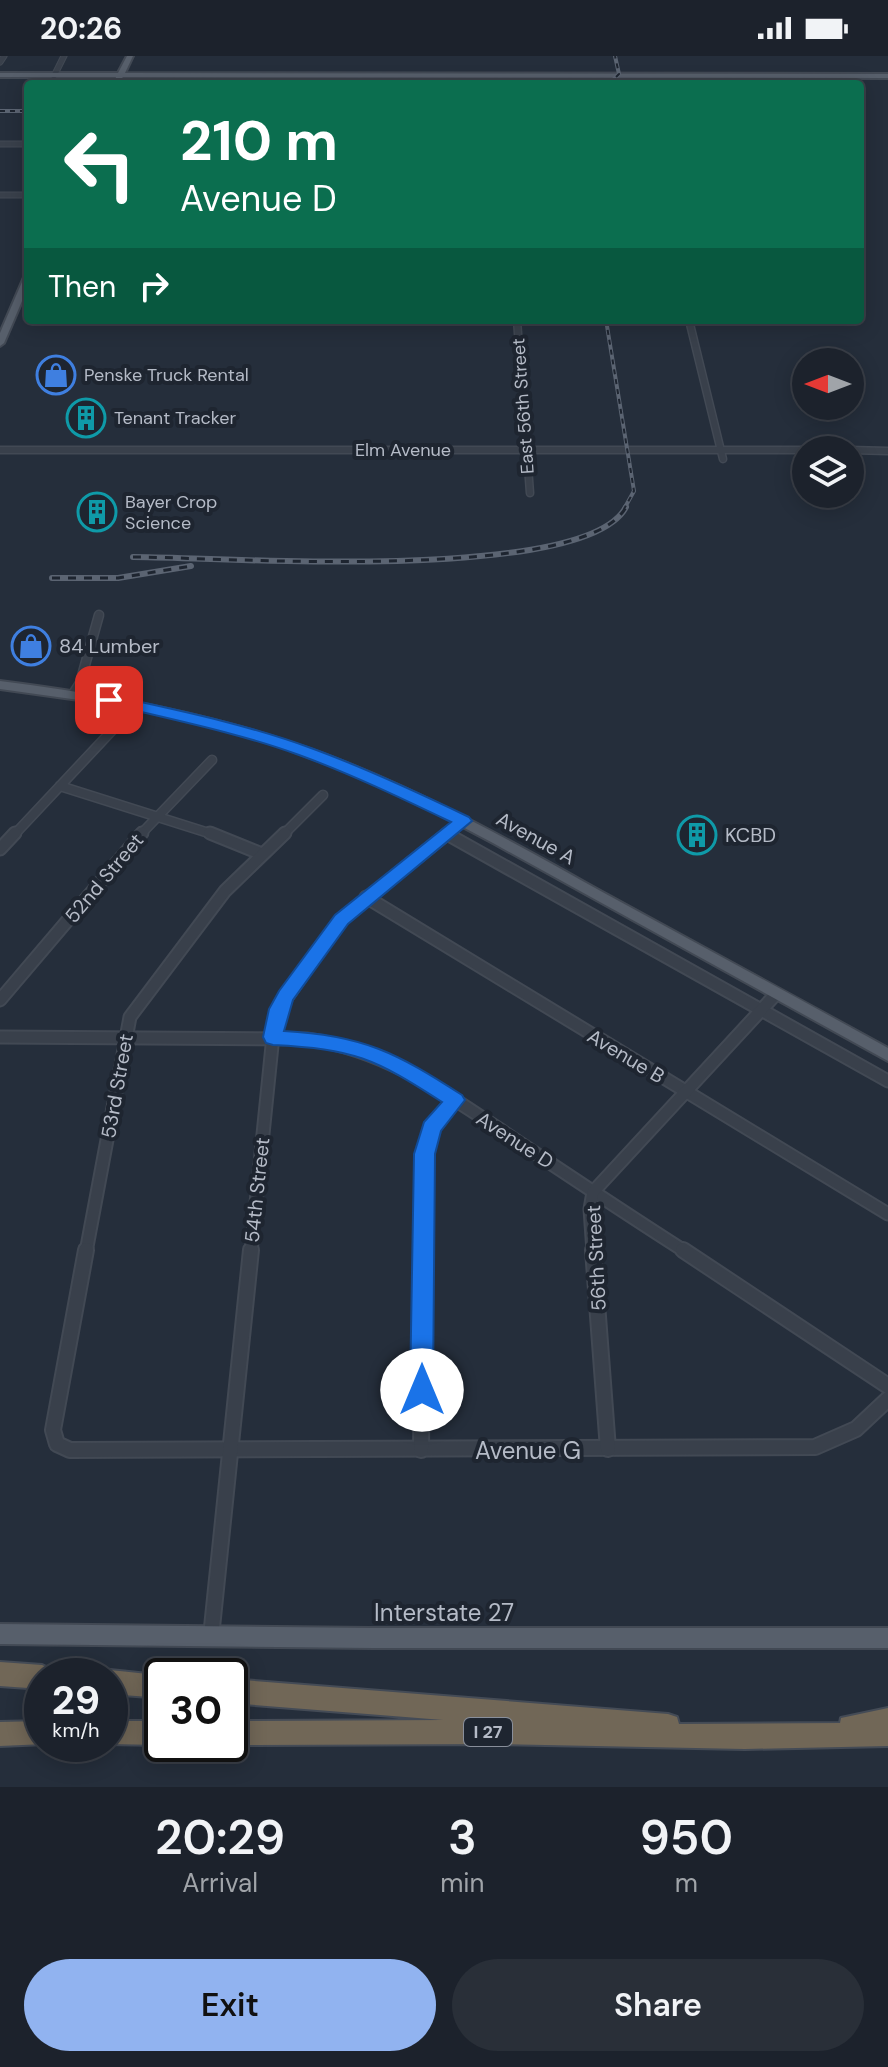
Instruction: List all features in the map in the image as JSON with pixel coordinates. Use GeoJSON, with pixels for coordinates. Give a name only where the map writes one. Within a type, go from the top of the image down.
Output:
{"type":"FeatureCollection","features":[{"type":"Feature","properties":{"kind":"highway"},"geometry":{"type":"LineString","coordinates":[[0,1674],[24,1676]]}},
{"type":"Feature","properties":{"kind":"highway"},"geometry":{"type":"LineString","coordinates":[[248,1692],[626,1721],[745,1737]]}},
{"type":"Feature","properties":{"kind":"highway"},"geometry":{"type":"LineString","coordinates":[[798,1736],[888,1720]]}},
{"type":"Feature","properties":{"kind":"highway","name":"I 27"},"geometry":{"type":"LineString","coordinates":[[248,1733],[496,1732],[745,1737],[888,1734]]}},
{"type":"Feature","properties":{"kind":"highway"},"geometry":{"type":"LineString","coordinates":[[0,1734],[24,1733]]}},
{"type":"Feature","properties":{"kind":"main road"},"geometry":{"type":"LineString","coordinates":[[118,80],[130,56]]}},
{"type":"Feature","properties":{"kind":"main road"},"geometry":{"type":"LineString","coordinates":[[0,75],[372,73],[888,76]]}},
{"type":"Feature","properties":{"kind":"main road"},"geometry":{"type":"LineString","coordinates":[[0,343],[24,291]]}},
{"type":"Feature","properties":{"kind":"main road","name":"Avenue A"},"geometry":{"type":"LineString","coordinates":[[0,685],[136,705],[229,728],[366,775],[463,821],[888,1055]]}},
{"type":"Feature","properties":{"kind":"main road","name":"Interstate 27"},"geometry":{"type":"LineString","coordinates":[[0,1634],[888,1638]]}},
{"type":"Feature","properties":{"kind":"street"},"geometry":{"type":"LineString","coordinates":[[0,62],[4,56]]}},
{"type":"Feature","properties":{"kind":"street"},"geometry":{"type":"LineString","coordinates":[[54,76],[64,56]]}},
{"type":"Feature","properties":{"kind":"street"},"geometry":{"type":"LineString","coordinates":[[371,80],[372,73]]}},
{"type":"Feature","properties":{"kind":"street"},"geometry":{"type":"LineString","coordinates":[[244,80],[245,74]]}},
{"type":"Feature","properties":{"kind":"street"},"geometry":{"type":"LineString","coordinates":[[0,142],[24,143]]}},
{"type":"Feature","properties":{"kind":"street"},"geometry":{"type":"LineString","coordinates":[[0,195],[24,195]]}},
{"type":"Feature","properties":{"kind":"street","name":"East 56th Street"},"geometry":{"type":"LineString","coordinates":[[517,324],[530,493]]}},
{"type":"Feature","properties":{"kind":"street"},"geometry":{"type":"LineString","coordinates":[[690,324],[723,455]]}},
{"type":"Feature","properties":{"kind":"street","name":"Elm Avenue"},"geometry":{"type":"LineString","coordinates":[[0,450],[527,450],[723,455],[792,451]]}},
{"type":"Feature","properties":{"kind":"street"},"geometry":{"type":"LineString","coordinates":[[864,450],[888,451]]}},
{"type":"Feature","properties":{"kind":"street"},"geometry":{"type":"LineString","coordinates":[[73,694],[80,683],[99,615]]}},
{"type":"Feature","properties":{"kind":"street"},"geometry":{"type":"LineString","coordinates":[[0,849],[136,705]]}},
{"type":"Feature","properties":{"kind":"street","name":"52nd Street"},"geometry":{"type":"LineString","coordinates":[[0,1000],[158,816],[212,760]]}},
{"type":"Feature","properties":{"kind":"street"},"geometry":{"type":"LineString","coordinates":[[60,786],[211,832],[262,854]]}},
{"type":"Feature","properties":{"kind":"street","name":"53rd Street"},"geometry":{"type":"LineString","coordinates":[[57,1444],[53,1430],[55,1416],[130,1017],[215,903],[323,795]]}},
{"type":"Feature","properties":{"kind":"street","name":"54th Street"},"geometry":{"type":"LineString","coordinates":[[211,1637],[273,1037],[279,1009],[329,934],[366,897],[463,821]]}},
{"type":"Feature","properties":{"kind":"street","name":"Avenue A"},"geometry":{"type":"LineString","coordinates":[[447,834],[888,1081]]}},
{"type":"Feature","properties":{"kind":"street","name":"Avenue B"},"geometry":{"type":"LineString","coordinates":[[366,897],[888,1214]]}},
{"type":"Feature","properties":{"kind":"street","name":"56th Street"},"geometry":{"type":"LineString","coordinates":[[608,1449],[590,1209],[593,1192],[776,994]]}},
{"type":"Feature","properties":{"kind":"street","name":"Avenue D"},"geometry":{"type":"LineString","coordinates":[[0,1037],[273,1037],[327,1040],[361,1048],[396,1062],[888,1386]]}},
{"type":"Feature","properties":{"kind":"street"},"geometry":{"type":"LineString","coordinates":[[421,1450],[424,1154],[431,1128],[455,1100]]}},
{"type":"Feature","properties":{"kind":"street","name":"Avenue G"},"geometry":{"type":"LineString","coordinates":[[57,1444],[70,1450],[815,1447],[851,1435],[865,1425],[888,1399]]}},
{"type":"Feature","properties":{"kind":"railway"},"geometry":{"type":"LineString","coordinates":[[613,80],[619,74],[615,56]]}},
{"type":"Feature","properties":{"kind":"railway"},"geometry":{"type":"LineString","coordinates":[[0,111],[24,111]]}},
{"type":"Feature","properties":{"kind":"railway"},"geometry":{"type":"LineString","coordinates":[[607,324],[634,491],[624,508]]}},
{"type":"Feature","properties":{"kind":"railway"},"geometry":{"type":"LineString","coordinates":[[133,557],[316,561],[475,557],[544,547],[597,531],[624,508]]}},
{"type":"Feature","properties":{"kind":"railway"},"geometry":{"type":"LineString","coordinates":[[52,578],[118,578],[191,566]]}},
{"type":"Feature","properties":{"kind":"place","name":"Penske Truck Rental"},"geometry":{"type":"Point","coordinates":[56,375]}},
{"type":"Feature","properties":{"kind":"place","name":"Tenant Tracker"},"geometry":{"type":"Point","coordinates":[86,418]}},
{"type":"Feature","properties":{"kind":"place","name":"Bayer Crop Science"},"geometry":{"type":"Point","coordinates":[97,512]}},
{"type":"Feature","properties":{"kind":"place","name":"84 Lumber"},"geometry":{"type":"Point","coordinates":[31,646]}},
{"type":"Feature","properties":{"kind":"place","name":"KCBD"},"geometry":{"type":"Point","coordinates":[697,835]}},
{"type":"Feature","properties":{"kind":"route"},"geometry":{"type":"LineString","coordinates":[[109,700],[208,722],[303,751],[366,775],[463,821],[341,919],[286,996],[279,1009],[273,1037],[327,1040],[361,1048],[396,1062],[455,1100],[431,1128],[424,1154],[422,1390]]}}]}
